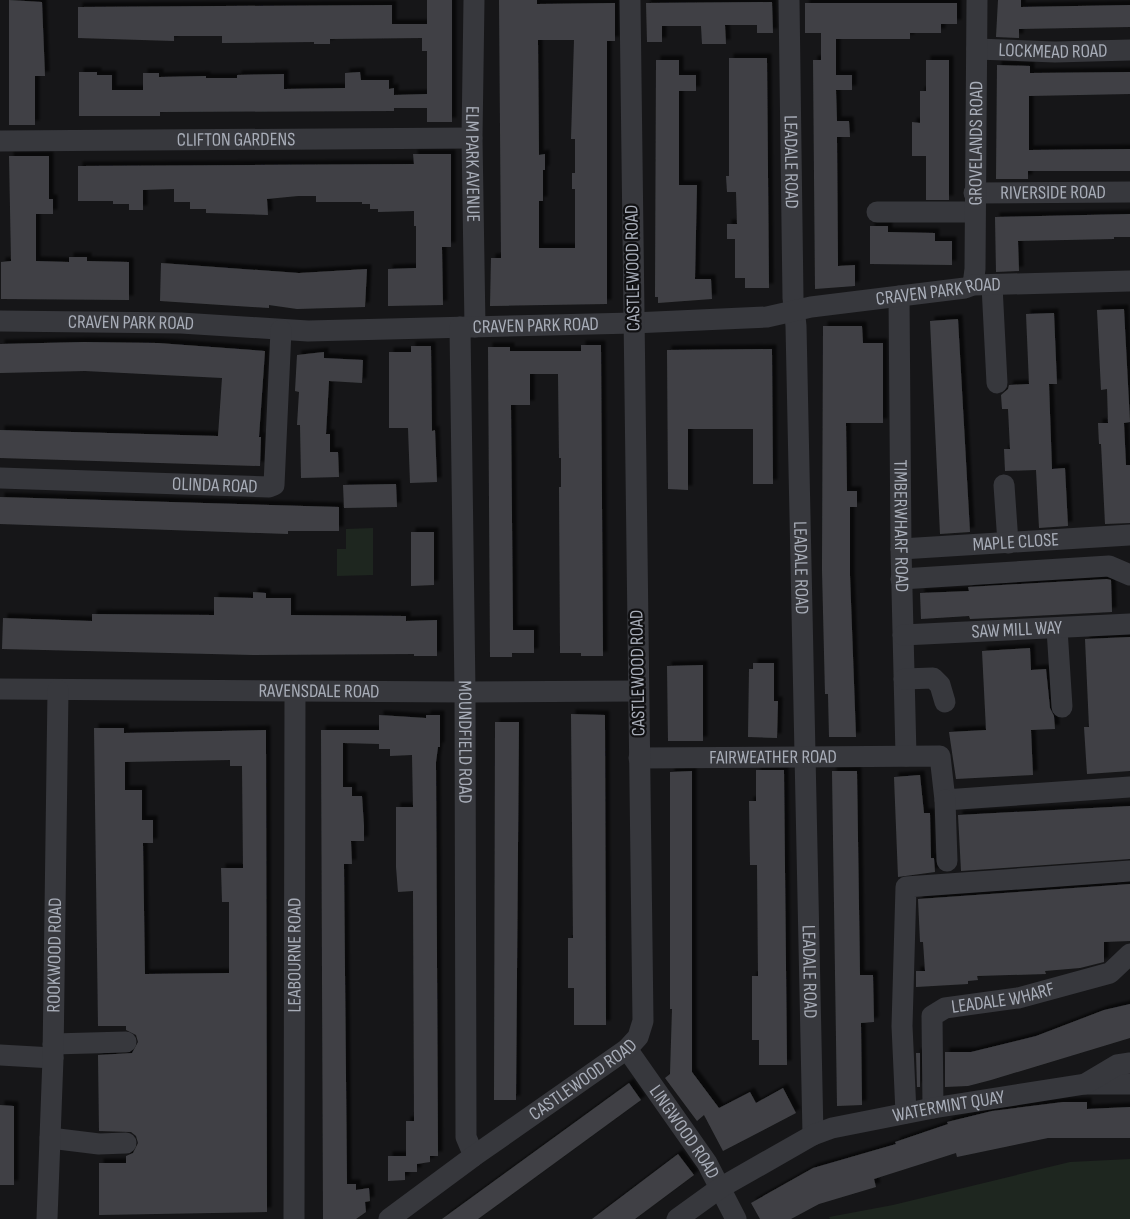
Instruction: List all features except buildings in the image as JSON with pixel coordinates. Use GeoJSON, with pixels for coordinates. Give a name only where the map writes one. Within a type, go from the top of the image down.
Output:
{"type":"FeatureCollection","features":[{"type":"Feature","properties":{"kind":"street","name":"ELM PARK AVENUE"},"geometry":{"type":"LineString","coordinates":[[468,327],[474,0]]}},
{"type":"Feature","properties":{"kind":"street","name":"CASTLEWOOD ROAD"},"geometry":{"type":"LineString","coordinates":[[389,1219],[474,1156],[627,1049],[638,1037],[643,1021],[630,0]]}},
{"type":"Feature","properties":{"kind":"street","name":"LEADALE ROAD"},"geometry":{"type":"LineString","coordinates":[[789,0],[794,312],[813,1135]]}},
{"type":"Feature","properties":{"kind":"street","name":"GROVELANDS ROAD"},"geometry":{"type":"LineString","coordinates":[[976,0],[975,269],[982,286],[997,383]]}},
{"type":"Feature","properties":{"kind":"street","name":"LOCKMEAD ROAD"},"geometry":{"type":"LineString","coordinates":[[977,49],[1055,52],[1130,50]]}},
{"type":"Feature","properties":{"kind":"street","name":"CLIFTON GARDENS"},"geometry":{"type":"LineString","coordinates":[[0,141],[472,138]]}},
{"type":"Feature","properties":{"kind":"street","name":"RIVERSIDE ROAD"},"geometry":{"type":"LineString","coordinates":[[877,212],[974,202],[1130,192]]}},
{"type":"Feature","properties":{"kind":"street","name":"CRAVEN PARK ROAD"},"geometry":{"type":"LineString","coordinates":[[0,321],[181,323],[281,330],[633,323],[767,317],[811,307],[982,286],[1130,281]]}},
{"type":"Feature","properties":{"kind":"street","name":"TIMBERWHARF ROAD"},"geometry":{"type":"LineString","coordinates":[[899,296],[900,549],[906,756]]}},
{"type":"Feature","properties":{"kind":"street","name":"MOUNDFIELD ROAD"},"geometry":{"type":"LineString","coordinates":[[468,327],[465,692],[466,1136],[474,1156]]}},
{"type":"Feature","properties":{"kind":"street","name":"OLINDA ROAD"},"geometry":{"type":"LineString","coordinates":[[0,478],[269,487],[274,485],[281,330]]}},
{"type":"Feature","properties":{"kind":"street"},"geometry":{"type":"LineString","coordinates":[[1004,485],[1008,542]]}},
{"type":"Feature","properties":{"kind":"street","name":"MAPLE CLOSE"},"geometry":{"type":"LineString","coordinates":[[900,549],[1130,535]]}},
{"type":"Feature","properties":{"kind":"street"},"geometry":{"type":"LineString","coordinates":[[901,579],[1109,566],[1130,575]]}},
{"type":"Feature","properties":{"kind":"street","name":"SAW MILL WAY"},"geometry":{"type":"LineString","coordinates":[[903,635],[1130,624]]}},
{"type":"Feature","properties":{"kind":"street"},"geometry":{"type":"LineString","coordinates":[[1057,629],[1062,707]]}},
{"type":"Feature","properties":{"kind":"street"},"geometry":{"type":"LineString","coordinates":[[904,679],[933,678],[940,685],[944,702]]}},
{"type":"Feature","properties":{"kind":"street","name":"RAVENSDALE ROAD"},"geometry":{"type":"LineString","coordinates":[[0,689],[465,692],[638,690]]}},
{"type":"Feature","properties":{"kind":"street","name":"ROOKWOOD ROAD"},"geometry":{"type":"LineString","coordinates":[[47,1219],[53,1051],[58,690]]}},
{"type":"Feature","properties":{"kind":"street","name":"LEABOURNE ROAD"},"geometry":{"type":"LineString","coordinates":[[294,1219],[296,691]]}},
{"type":"Feature","properties":{"kind":"street","name":"FAIRWEATHER ROAD"},"geometry":{"type":"LineString","coordinates":[[639,758],[940,756],[945,800]]}},
{"type":"Feature","properties":{"kind":"street"},"geometry":{"type":"LineString","coordinates":[[947,861],[945,800],[1130,787]]}},
{"type":"Feature","properties":{"kind":"street"},"geometry":{"type":"LineString","coordinates":[[906,1113],[902,1026],[906,887],[1130,871]]}},
{"type":"Feature","properties":{"kind":"street","name":"LEADALE WHARF"},"geometry":{"type":"LineString","coordinates":[[933,1108],[932,1016],[945,1008],[1018,998],[1110,973],[1130,954]]}},
{"type":"Feature","properties":{"kind":"street"},"geometry":{"type":"LineString","coordinates":[[0,1055],[126,1042]]}},
{"type":"Feature","properties":{"kind":"street","name":"LINGWOOD ROAD"},"geometry":{"type":"LineString","coordinates":[[627,1049],[706,1163],[736,1219]]}},
{"type":"Feature","properties":{"kind":"street","name":"WATERMINT QUAY"},"geometry":{"type":"LineString","coordinates":[[1085,1084],[1117,1066],[1130,1063]]}},
{"type":"Feature","properties":{"kind":"street","name":"WATERMINT QUAY"},"geometry":{"type":"LineString","coordinates":[[677,1219],[720,1188],[813,1135],[832,1128],[933,1108],[1085,1084],[1130,1084]]}},
{"type":"Feature","properties":{"kind":"street"},"geometry":{"type":"LineString","coordinates":[[50,1138],[99,1144],[126,1143]]}},
{"type":"Feature","properties":{"kind":"shaded area"},"geometry":{"type":"Polygon","coordinates":[[[373,528],[373,575],[337,576],[337,549],[346,549],[346,529],[373,528]]]}},
{"type":"Feature","properties":{"kind":"shaded area"},"geometry":{"type":"Polygon","coordinates":[[[1130,1159],[1130,1219],[830,1219],[829,1217],[893,1205],[1070,1162],[1130,1159]]]}}]}
